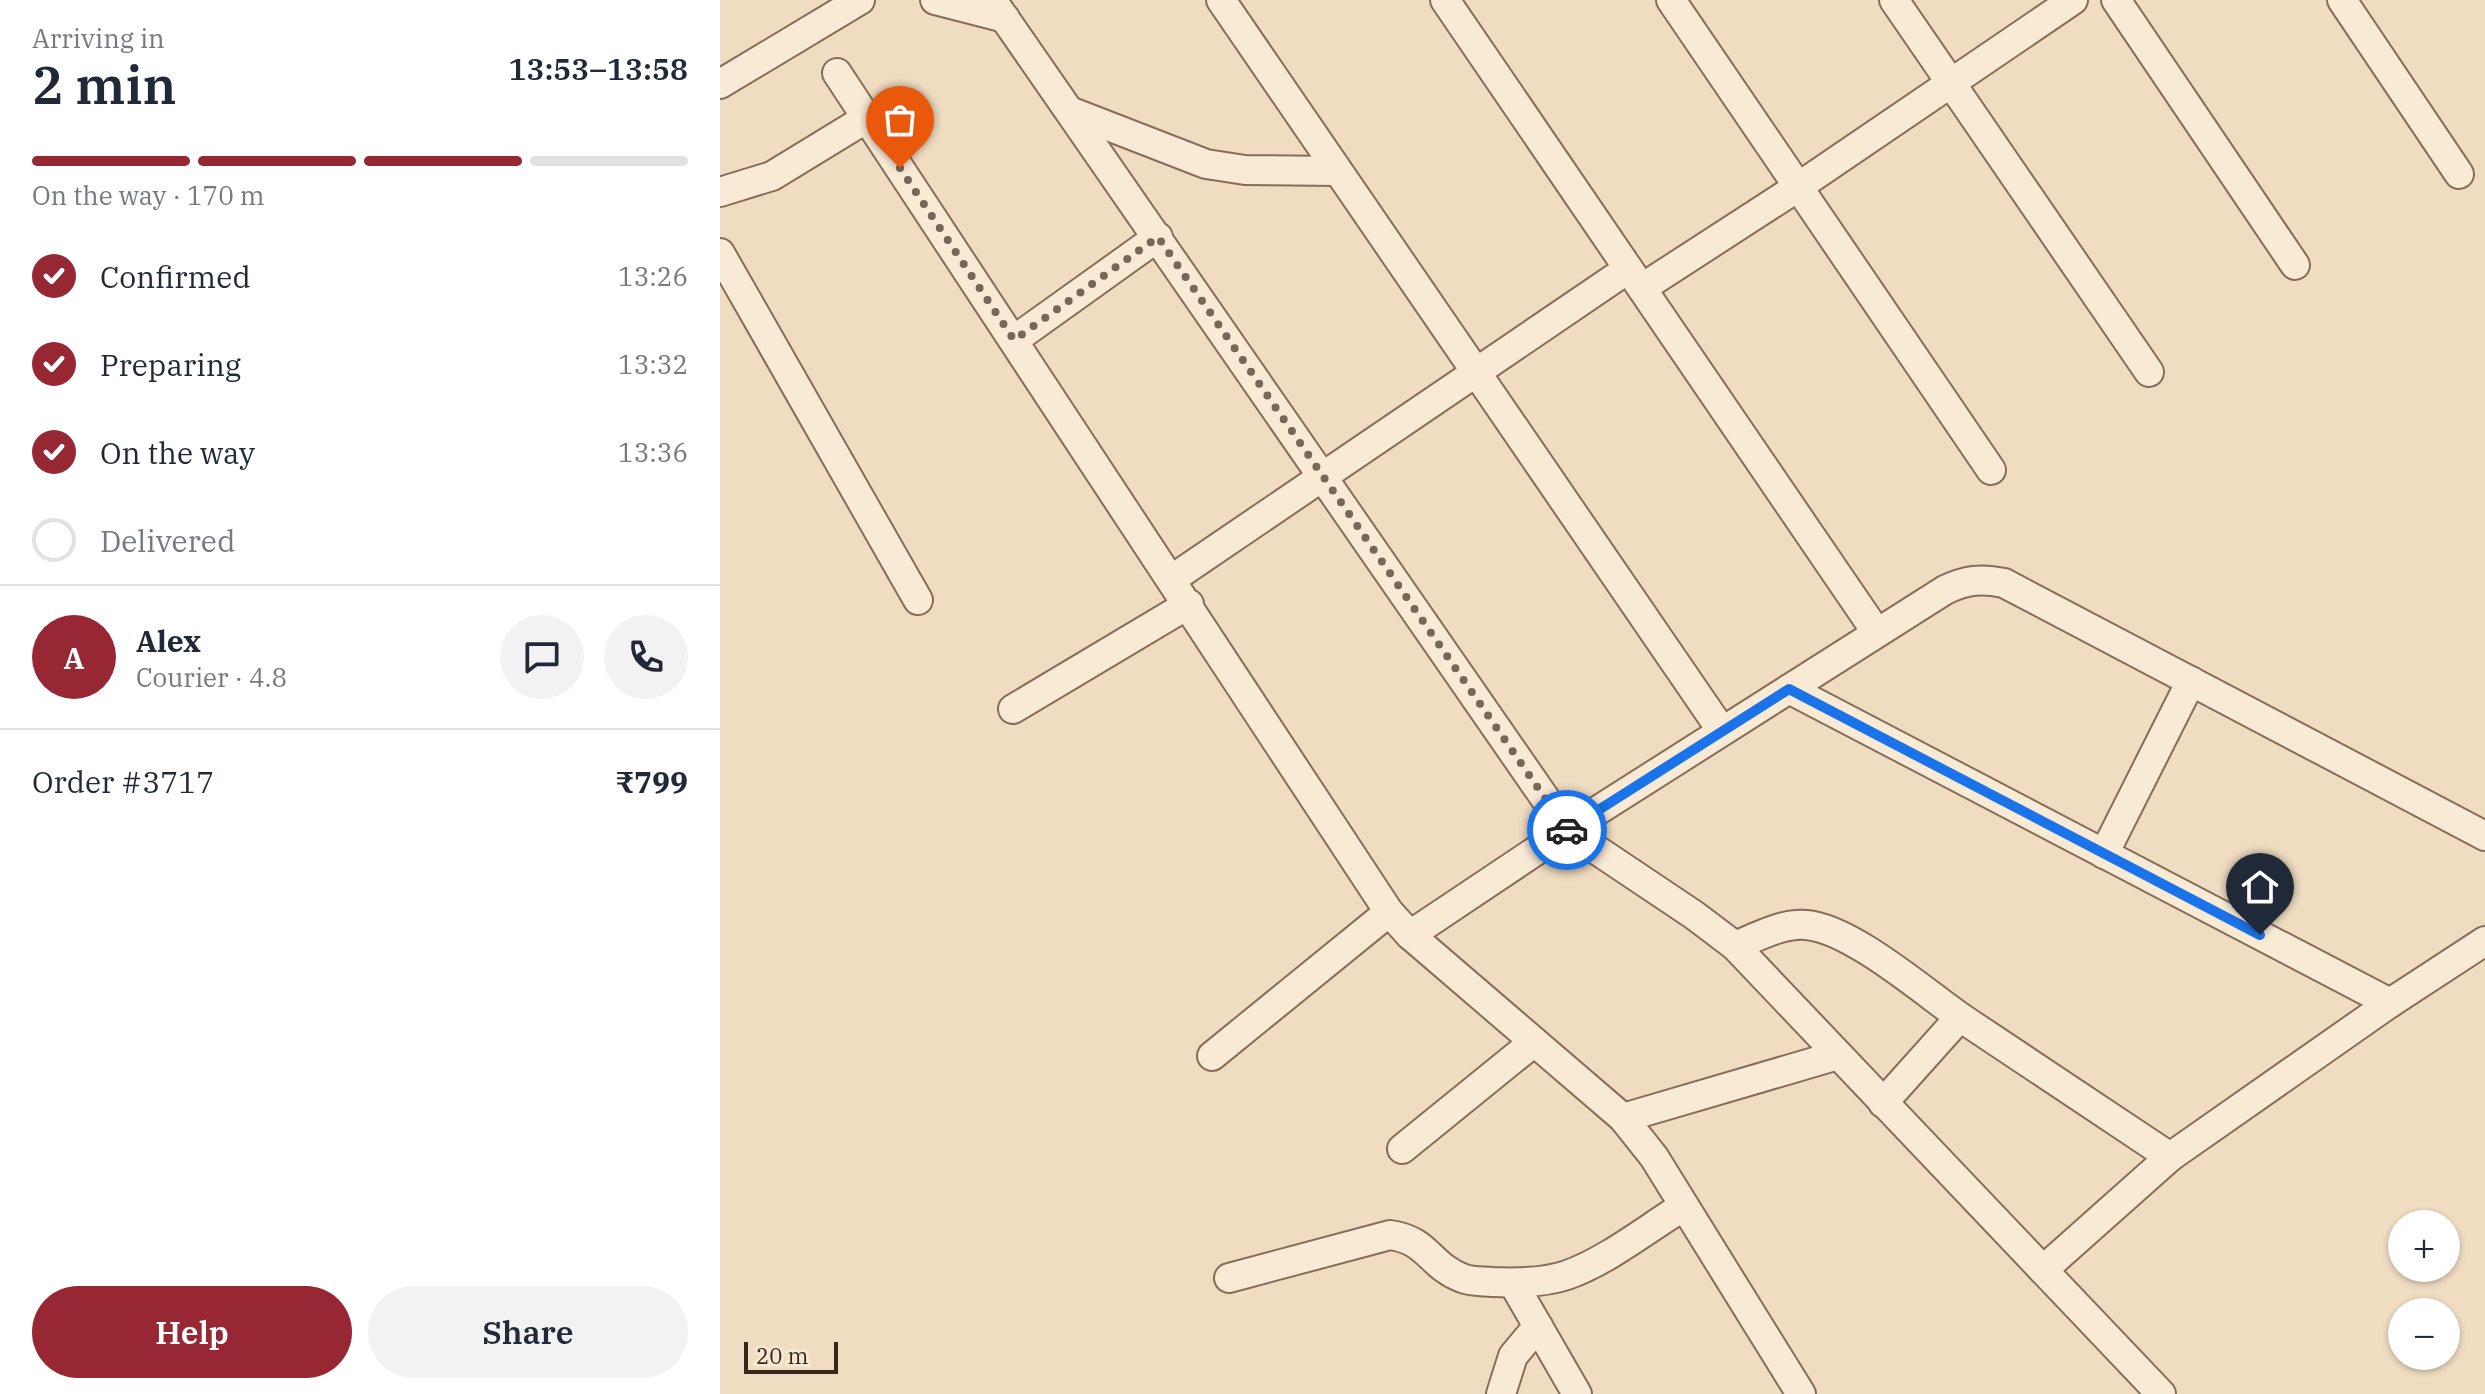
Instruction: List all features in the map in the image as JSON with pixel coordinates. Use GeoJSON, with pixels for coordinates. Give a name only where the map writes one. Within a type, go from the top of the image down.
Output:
{"type":"FeatureCollection","features":[{"type":"Feature","properties":{"kind":"street"},"geometry":{"type":"LineString","coordinates":[[720,84],[860,0]]}},
{"type":"Feature","properties":{"kind":"street"},"geometry":{"type":"LineString","coordinates":[[935,0],[998,9],[1567,830],[1735,946],[2156,1393]]}},
{"type":"Feature","properties":{"kind":"street"},"geometry":{"type":"LineString","coordinates":[[1221,0],[1722,731]]}},
{"type":"Feature","properties":{"kind":"street"},"geometry":{"type":"LineString","coordinates":[[1445,0],[1877,633]]}},
{"type":"Feature","properties":{"kind":"street"},"geometry":{"type":"LineString","coordinates":[[1671,0],[1991,470]]}},
{"type":"Feature","properties":{"kind":"street"},"geometry":{"type":"LineString","coordinates":[[1894,0],[2149,372]]}},
{"type":"Feature","properties":{"kind":"street"},"geometry":{"type":"LineString","coordinates":[[1172,579],[1475,372],[1798,187],[2073,0]]}},
{"type":"Feature","properties":{"kind":"street"},"geometry":{"type":"LineString","coordinates":[[2116,0],[2295,265]]}},
{"type":"Feature","properties":{"kind":"street"},"geometry":{"type":"LineString","coordinates":[[2342,0],[2459,174]]}},
{"type":"Feature","properties":{"kind":"street"},"geometry":{"type":"LineString","coordinates":[[837,73],[1389,912],[1410,935],[1623,1118],[1654,1157],[1801,1394]]}},
{"type":"Feature","properties":{"kind":"street"},"geometry":{"type":"LineString","coordinates":[[1072,112],[1206,164],[1245,170],[1337,171]]}},
{"type":"Feature","properties":{"kind":"street"},"geometry":{"type":"LineString","coordinates":[[720,192],[772,176],[867,118]]}},
{"type":"Feature","properties":{"kind":"street"},"geometry":{"type":"LineString","coordinates":[[1014,340],[1158,237]]}},
{"type":"Feature","properties":{"kind":"street"},"geometry":{"type":"LineString","coordinates":[[720,253],[918,600]]}},
{"type":"Feature","properties":{"kind":"street"},"geometry":{"type":"LineString","coordinates":[[1410,935],[1567,830],[1965,580],[1986,579],[2004,583],[2485,836]]}},
{"type":"Feature","properties":{"kind":"street"},"geometry":{"type":"LineString","coordinates":[[1013,709],[1189,604]]}},
{"type":"Feature","properties":{"kind":"street"},"geometry":{"type":"LineString","coordinates":[[2104,854],[2191,681]]}},
{"type":"Feature","properties":{"kind":"street"},"geometry":{"type":"LineString","coordinates":[[1789,689],[2390,1003]]}},
{"type":"Feature","properties":{"kind":"street"},"geometry":{"type":"LineString","coordinates":[[1212,1056],[1389,912]]}},
{"type":"Feature","properties":{"kind":"street"},"geometry":{"type":"LineString","coordinates":[[1735,946],[1782,927],[1807,925],[1830,931],[1855,943],[2170,1157]]}},
{"type":"Feature","properties":{"kind":"street"},"geometry":{"type":"LineString","coordinates":[[2043,1270],[2170,1157],[2390,1003],[2485,941]]}},
{"type":"Feature","properties":{"kind":"street"},"geometry":{"type":"LineString","coordinates":[[1883,1103],[1960,1017]]}},
{"type":"Feature","properties":{"kind":"street"},"geometry":{"type":"LineString","coordinates":[[1402,1149],[1534,1042]]}},
{"type":"Feature","properties":{"kind":"street"},"geometry":{"type":"LineString","coordinates":[[1623,1118],[1838,1055]]}},
{"type":"Feature","properties":{"kind":"street"},"geometry":{"type":"LineString","coordinates":[[1229,1278],[1390,1235],[1406,1237],[1419,1244],[1444,1270],[1465,1280],[1513,1283],[1564,1276],[1586,1267],[1684,1206]]}},
{"type":"Feature","properties":{"kind":"street"},"geometry":{"type":"LineString","coordinates":[[1513,1283],[1577,1394]]}},
{"type":"Feature","properties":{"kind":"street"},"geometry":{"type":"LineString","coordinates":[[1501,1394],[1513,1356],[1538,1326]]}},
{"type":"Feature","properties":{"kind":"way so far"},"geometry":{"type":"LineString","coordinates":[[900,168],[1014,340],[1158,237],[1567,830]]}},
{"type":"Feature","properties":{"kind":"route"},"geometry":{"type":"LineString","coordinates":[[1567,830],[1789,689],[2260,935]]}}]}
